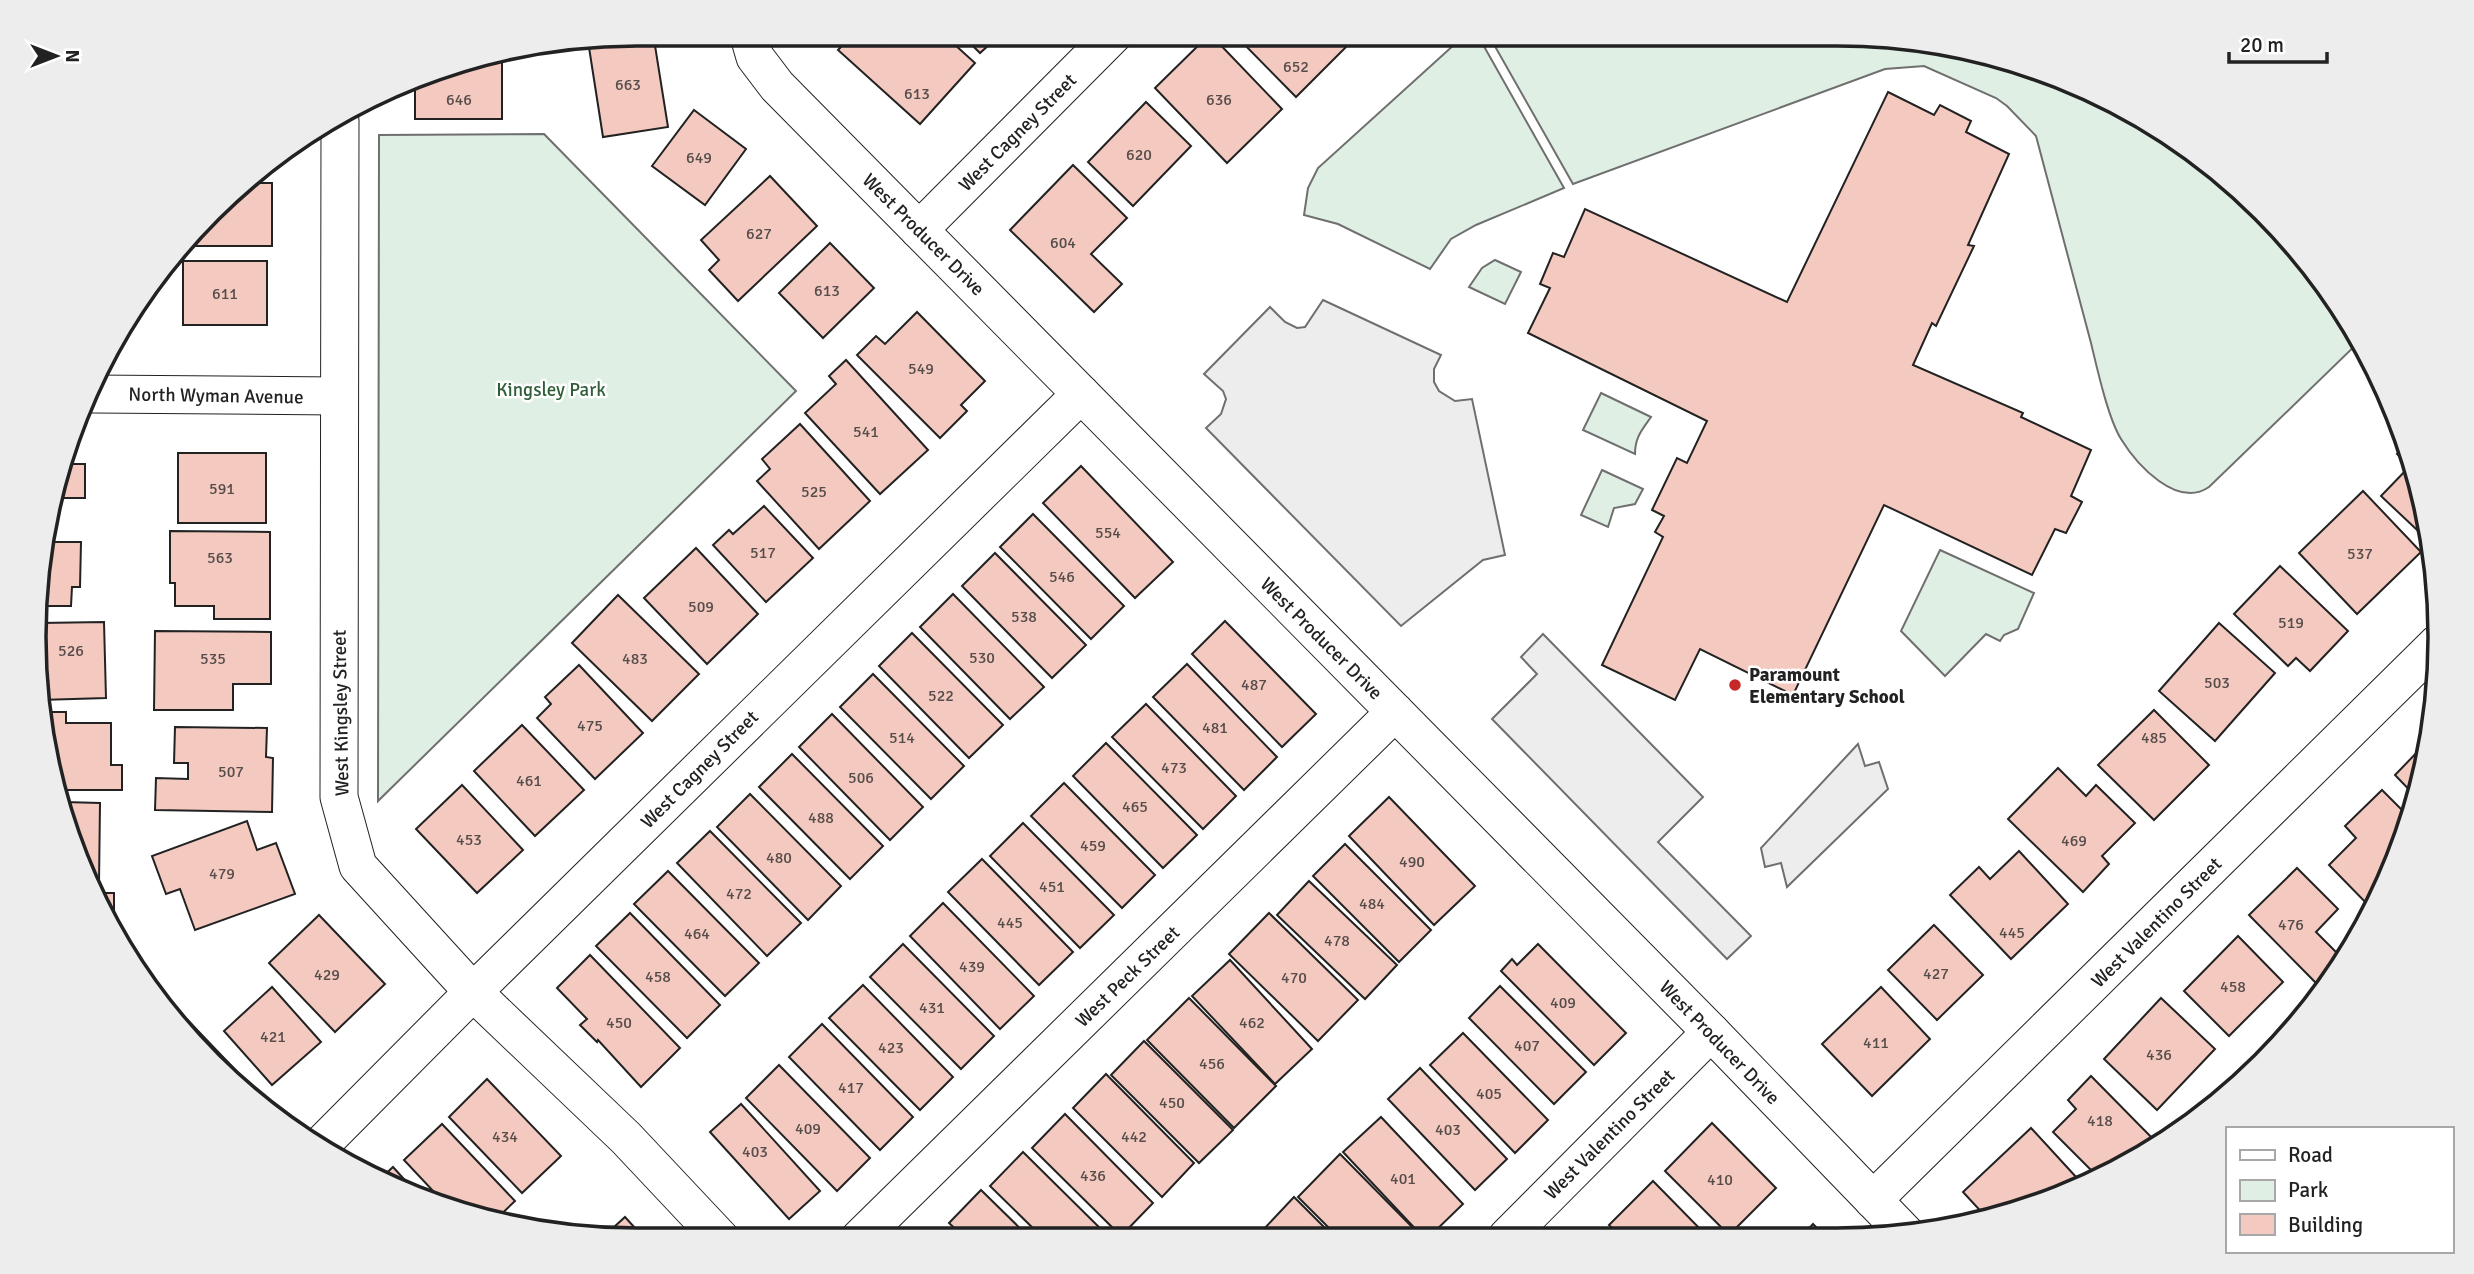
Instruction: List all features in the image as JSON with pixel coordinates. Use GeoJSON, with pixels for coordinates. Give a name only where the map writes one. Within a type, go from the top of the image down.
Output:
{"type":"FeatureCollection","features":[{"type":"Feature","properties":{"kind":"street","name":"West Producer Drive"},"geometry":{"type":"LineString","coordinates":[[752,46],[755,57],[777,86],[1711,1032],[1897,1225]]}},
{"type":"Feature","properties":{"kind":"street","name":"West Cagney Street"},"geometry":{"type":"LineString","coordinates":[[919,230],[1102,46]]}},
{"type":"Feature","properties":{"kind":"street","name":"West Kingsley Street"},"geometry":{"type":"LineString","coordinates":[[340,126],[339,797],[358,866],[473,992],[626,1138],[712,1228]]}},
{"type":"Feature","properties":{"kind":"street","name":"North Wyman Avenue"},"geometry":{"type":"LineString","coordinates":[[98,394],[338,396]]}},
{"type":"Feature","properties":{"kind":"street","name":"West Cagney Street"},"geometry":{"type":"LineString","coordinates":[[326,1140],[1081,394]]}},
{"type":"Feature","properties":{"kind":"street","name":"West Valentino Street"},"geometry":{"type":"LineString","coordinates":[[1873,1200],[2428,653]]}},
{"type":"Feature","properties":{"kind":"street","name":"West Peck Street"},"geometry":{"type":"LineString","coordinates":[[870,1228],[1395,712]]}},
{"type":"Feature","properties":{"kind":"street","name":"West Valentino Street"},"geometry":{"type":"LineString","coordinates":[[1516,1228],[1711,1032]]}},
{"type":"Feature","properties":{"kind":"green space"},"geometry":{"type":"Polygon","coordinates":[[[1453,46],[1484,46],[1564,188],[1476,225],[1451,239],[1430,269],[1338,224],[1304,215],[1308,188],[1318,168],[1453,46]]]}},
{"type":"Feature","properties":{"kind":"green space"},"geometry":{"type":"Polygon","coordinates":[[[1495,46],[1837,46],[1876,47],[1952,57],[2027,77],[2063,91],[2099,106],[2166,145],[2227,192],[2282,247],[2329,308],[2353,348],[2209,487],[2197,492],[2184,492],[2159,481],[2137,461],[2121,439],[2112,419],[2036,136],[1996,98],[1924,66],[1885,69],[1573,184],[1495,46]]]}},
{"type":"Feature","properties":{"kind":"green space","name":"Kingsley Park"},"geometry":{"type":"Polygon","coordinates":[[[544,134],[796,391],[378,801],[379,135],[544,134]]]}},
{"type":"Feature","properties":{"kind":"green space"},"geometry":{"type":"Polygon","coordinates":[[[1495,260],[1521,272],[1505,304],[1469,287],[1482,268],[1495,260]]]}},
{"type":"Feature","properties":{"kind":"green space"},"geometry":{"type":"Polygon","coordinates":[[[1601,393],[1651,417],[1638,438],[1635,454],[1583,430],[1601,393]]]}},
{"type":"Feature","properties":{"kind":"green space"},"geometry":{"type":"Polygon","coordinates":[[[1602,470],[1643,489],[1635,504],[1614,508],[1608,527],[1581,515],[1602,470]]]}},
{"type":"Feature","properties":{"kind":"green space"},"geometry":{"type":"Polygon","coordinates":[[[1940,550],[2034,593],[2018,629],[2004,635],[2000,641],[1986,634],[1945,676],[1901,631],[1940,550]]]}},
{"type":"Feature","properties":{"kind":"shaded area"},"geometry":{"type":"Polygon","coordinates":[[[1323,300],[1441,355],[1434,369],[1434,382],[1439,391],[1455,401],[1472,399],[1505,555],[1483,560],[1401,626],[1206,428],[1221,414],[1226,399],[1223,391],[1204,374],[1270,307],[1285,322],[1297,328],[1305,327],[1323,300]]]}},
{"type":"Feature","properties":{"kind":"shaded area"},"geometry":{"type":"Polygon","coordinates":[[[1543,634],[1703,797],[1658,842],[1751,936],[1727,959],[1492,719],[1537,674],[1521,657],[1543,634]]]}},
{"type":"Feature","properties":{"kind":"shaded area"},"geometry":{"type":"Polygon","coordinates":[[[1858,744],[1865,766],[1879,762],[1888,789],[1787,887],[1781,863],[1765,867],[1761,848],[1858,744]]]}},
{"type":"Feature","properties":{"kind":"building"},"geometry":{"type":"Polygon","coordinates":[[[655,46],[668,127],[603,137],[589,48],[655,46]]]}},
{"type":"Feature","properties":{"kind":"building"},"geometry":{"type":"Polygon","coordinates":[[[842,46],[956,46],[975,63],[920,124],[838,50],[842,46]]]}},
{"type":"Feature","properties":{"kind":"building"},"geometry":{"type":"Polygon","coordinates":[[[973,46],[988,46],[980,53],[973,46]]]}},
{"type":"Feature","properties":{"kind":"building"},"geometry":{"type":"Polygon","coordinates":[[[1198,46],[1222,46],[1282,109],[1227,163],[1155,88],[1198,46]]]}},
{"type":"Feature","properties":{"kind":"building"},"geometry":{"type":"Polygon","coordinates":[[[1246,46],[1347,46],[1296,97],[1246,46]]]}},
{"type":"Feature","properties":{"kind":"building"},"geometry":{"type":"Polygon","coordinates":[[[502,62],[502,119],[415,119],[415,89],[447,77],[502,62]]]}},
{"type":"Feature","properties":{"kind":"building"},"geometry":{"type":"Polygon","coordinates":[[[1888,92],[1934,115],[1940,105],[1971,121],[1966,132],[2009,154],[1968,245],[1974,246],[1936,326],[1932,323],[1913,365],[2023,413],[2021,417],[2091,450],[2071,496],[2082,502],[2066,533],[2055,529],[2032,575],[1884,505],[1793,695],[1700,649],[1675,700],[1602,665],[1663,537],[1655,532],[1664,516],[1652,510],[1677,458],[1687,463],[1707,421],[1528,333],[1550,288],[1540,284],[1553,253],[1564,257],[1585,209],[1787,302],[1888,92]]]}},
{"type":"Feature","properties":{"kind":"building"},"geometry":{"type":"Polygon","coordinates":[[[1146,102],[1191,146],[1133,206],[1088,162],[1146,102]]]}},
{"type":"Feature","properties":{"kind":"building"},"geometry":{"type":"Polygon","coordinates":[[[694,110],[746,149],[705,205],[652,166],[694,110]]]}},
{"type":"Feature","properties":{"kind":"building"},"geometry":{"type":"Polygon","coordinates":[[[1073,165],[1127,218],[1091,254],[1122,284],[1094,312],[1010,230],[1073,165]]]}},
{"type":"Feature","properties":{"kind":"building"},"geometry":{"type":"Polygon","coordinates":[[[770,176],[817,226],[738,301],[709,270],[719,260],[701,240],[770,176]]]}},
{"type":"Feature","properties":{"kind":"building"},"geometry":{"type":"Polygon","coordinates":[[[258,183],[272,183],[272,246],[193,246],[258,183]]]}},
{"type":"Feature","properties":{"kind":"building"},"geometry":{"type":"Polygon","coordinates":[[[830,243],[874,288],[823,338],[779,293],[830,243]]]}},
{"type":"Feature","properties":{"kind":"building"},"geometry":{"type":"Polygon","coordinates":[[[183,261],[267,261],[267,325],[183,325],[183,261]]]}},
{"type":"Feature","properties":{"kind":"building"},"geometry":{"type":"Polygon","coordinates":[[[917,312],[985,381],[961,405],[967,411],[940,438],[857,355],[876,336],[885,344],[917,312]]]}},
{"type":"Feature","properties":{"kind":"building"},"geometry":{"type":"Polygon","coordinates":[[[846,360],[928,450],[880,494],[805,413],[836,384],[829,376],[846,360]]]}},
{"type":"Feature","properties":{"kind":"building"},"geometry":{"type":"Polygon","coordinates":[[[800,424],[870,501],[819,549],[757,481],[770,469],[762,459],[800,424]]]}},
{"type":"Feature","properties":{"kind":"building"},"geometry":{"type":"Polygon","coordinates":[[[178,453],[266,453],[266,523],[178,523],[178,453]]]}},
{"type":"Feature","properties":{"kind":"building"},"geometry":{"type":"Polygon","coordinates":[[[72,464],[85,464],[85,498],[63,498],[72,464]]]}},
{"type":"Feature","properties":{"kind":"building"},"geometry":{"type":"Polygon","coordinates":[[[1081,466],[1173,562],[1135,598],[1043,503],[1081,466]]]}},
{"type":"Feature","properties":{"kind":"building"},"geometry":{"type":"Polygon","coordinates":[[[2404,472],[2418,531],[2381,496],[2404,472]]]}},
{"type":"Feature","properties":{"kind":"building"},"geometry":{"type":"Polygon","coordinates":[[[2363,491],[2421,552],[2357,614],[2299,553],[2363,491]]]}},
{"type":"Feature","properties":{"kind":"building"},"geometry":{"type":"Polygon","coordinates":[[[764,506],[813,558],[766,602],[713,545],[729,530],[733,534],[764,506]]]}},
{"type":"Feature","properties":{"kind":"building"},"geometry":{"type":"Polygon","coordinates":[[[1033,514],[1124,606],[1091,639],[1000,547],[1033,514]]]}},
{"type":"Feature","properties":{"kind":"building"},"geometry":{"type":"Polygon","coordinates":[[[170,531],[270,532],[270,619],[214,619],[214,606],[175,606],[175,583],[170,583],[170,531]]]}},
{"type":"Feature","properties":{"kind":"building"},"geometry":{"type":"Polygon","coordinates":[[[54,542],[81,542],[80,587],[72,587],[71,606],[47,606],[54,542]]]}},
{"type":"Feature","properties":{"kind":"building"},"geometry":{"type":"Polygon","coordinates":[[[696,548],[758,614],[707,664],[644,598],[696,548]]]}},
{"type":"Feature","properties":{"kind":"building"},"geometry":{"type":"Polygon","coordinates":[[[995,553],[1086,645],[1052,678],[962,586],[995,553]]]}},
{"type":"Feature","properties":{"kind":"building"},"geometry":{"type":"Polygon","coordinates":[[[2280,566],[2348,631],[2310,671],[2296,658],[2288,666],[2234,614],[2280,566]]]}},
{"type":"Feature","properties":{"kind":"building"},"geometry":{"type":"Polygon","coordinates":[[[953,594],[1044,687],[1010,719],[920,627],[953,594]]]}},
{"type":"Feature","properties":{"kind":"building"},"geometry":{"type":"Polygon","coordinates":[[[618,595],[699,674],[652,721],[572,643],[618,595]]]}},
{"type":"Feature","properties":{"kind":"building"},"geometry":{"type":"Polygon","coordinates":[[[1225,621],[1316,714],[1282,747],[1192,654],[1225,621]]]}},
{"type":"Feature","properties":{"kind":"building"},"geometry":{"type":"Polygon","coordinates":[[[104,622],[106,698],[49,700],[46,623],[104,622]]]}},
{"type":"Feature","properties":{"kind":"building"},"geometry":{"type":"Polygon","coordinates":[[[2219,623],[2275,673],[2215,741],[2159,691],[2219,623]]]}},
{"type":"Feature","properties":{"kind":"building"},"geometry":{"type":"Polygon","coordinates":[[[155,631],[271,632],[271,684],[233,684],[233,710],[154,710],[155,631]]]}},
{"type":"Feature","properties":{"kind":"building"},"geometry":{"type":"Polygon","coordinates":[[[912,633],[1003,725],[969,758],[879,666],[912,633]]]}},
{"type":"Feature","properties":{"kind":"building"},"geometry":{"type":"Polygon","coordinates":[[[1187,664],[1277,757],[1244,790],[1153,697],[1187,664]]]}},
{"type":"Feature","properties":{"kind":"building"},"geometry":{"type":"Polygon","coordinates":[[[579,665],[643,733],[595,779],[537,718],[551,704],[545,697],[579,665]]]}},
{"type":"Feature","properties":{"kind":"building"},"geometry":{"type":"Polygon","coordinates":[[[873,674],[964,766],[931,799],[840,707],[873,674]]]}},
{"type":"Feature","properties":{"kind":"building"},"geometry":{"type":"Polygon","coordinates":[[[1146,704],[1236,796],[1203,829],[1112,737],[1146,704]]]}},
{"type":"Feature","properties":{"kind":"building"},"geometry":{"type":"Polygon","coordinates":[[[2154,710],[2209,765],[2154,820],[2098,765],[2154,710]]]}},
{"type":"Feature","properties":{"kind":"building"},"geometry":{"type":"Polygon","coordinates":[[[51,712],[66,712],[66,723],[111,723],[111,765],[122,765],[122,790],[66,790],[51,712]]]}},
{"type":"Feature","properties":{"kind":"building"},"geometry":{"type":"Polygon","coordinates":[[[832,714],[923,807],[890,840],[799,747],[832,714]]]}},
{"type":"Feature","properties":{"kind":"building"},"geometry":{"type":"Polygon","coordinates":[[[522,725],[584,790],[535,836],[474,771],[522,725]]]}},
{"type":"Feature","properties":{"kind":"building"},"geometry":{"type":"Polygon","coordinates":[[[175,727],[267,728],[266,757],[273,758],[272,812],[155,810],[156,778],[188,779],[188,763],[174,763],[175,727]]]}},
{"type":"Feature","properties":{"kind":"building"},"geometry":{"type":"Polygon","coordinates":[[[1106,743],[1197,835],[1163,868],[1073,776],[1106,743]]]}},
{"type":"Feature","properties":{"kind":"building"},"geometry":{"type":"Polygon","coordinates":[[[2417,752],[2408,789],[2395,775],[2417,752]]]}},
{"type":"Feature","properties":{"kind":"building"},"geometry":{"type":"Polygon","coordinates":[[[792,754],[883,846],[850,879],[759,787],[792,754]]]}},
{"type":"Feature","properties":{"kind":"building"},"geometry":{"type":"Polygon","coordinates":[[[2058,768],[2086,796],[2096,785],[2135,823],[2102,856],[2109,864],[2083,892],[2008,819],[2058,768]]]}},
{"type":"Feature","properties":{"kind":"building"},"geometry":{"type":"Polygon","coordinates":[[[1064,783],[1155,875],[1122,908],[1031,816],[1064,783]]]}},
{"type":"Feature","properties":{"kind":"building"},"geometry":{"type":"Polygon","coordinates":[[[462,785],[523,850],[477,893],[416,829],[462,785]]]}},
{"type":"Feature","properties":{"kind":"building"},"geometry":{"type":"Polygon","coordinates":[[[2382,790],[2402,810],[2366,903],[2329,865],[2356,838],[2345,826],[2382,790]]]}},
{"type":"Feature","properties":{"kind":"building"},"geometry":{"type":"Polygon","coordinates":[[[750,794],[841,886],[808,920],[717,827],[750,794]]]}},
{"type":"Feature","properties":{"kind":"building"},"geometry":{"type":"Polygon","coordinates":[[[1389,797],[1475,886],[1434,925],[1349,836],[1389,797]]]}},
{"type":"Feature","properties":{"kind":"building"},"geometry":{"type":"Polygon","coordinates":[[[70,802],[100,803],[99,882],[70,802]]]}},
{"type":"Feature","properties":{"kind":"building"},"geometry":{"type":"Polygon","coordinates":[[[247,821],[257,850],[276,843],[295,894],[195,930],[180,889],[166,894],[152,856],[247,821]]]}},
{"type":"Feature","properties":{"kind":"building"},"geometry":{"type":"Polygon","coordinates":[[[1023,823],[1114,915],[1080,948],[990,856],[1023,823]]]}},
{"type":"Feature","properties":{"kind":"building"},"geometry":{"type":"Polygon","coordinates":[[[710,831],[801,923],[767,956],[677,863],[710,831]]]}},
{"type":"Feature","properties":{"kind":"building"},"geometry":{"type":"Polygon","coordinates":[[[1345,844],[1431,930],[1399,962],[1313,876],[1345,844]]]}},
{"type":"Feature","properties":{"kind":"building"},"geometry":{"type":"Polygon","coordinates":[[[2019,851],[2068,904],[2011,959],[1950,895],[1979,867],[1990,879],[2019,851]]]}},
{"type":"Feature","properties":{"kind":"building"},"geometry":{"type":"Polygon","coordinates":[[[982,859],[1073,952],[1039,985],[948,892],[982,859]]]}},
{"type":"Feature","properties":{"kind":"building"},"geometry":{"type":"Polygon","coordinates":[[[2297,868],[2338,909],[2316,932],[2337,953],[2316,983],[2249,915],[2297,868]]]}},
{"type":"Feature","properties":{"kind":"building"},"geometry":{"type":"Polygon","coordinates":[[[668,871],[759,963],[725,996],[634,904],[668,871]]]}},
{"type":"Feature","properties":{"kind":"building"},"geometry":{"type":"Polygon","coordinates":[[[1309,881],[1397,965],[1365,999],[1277,915],[1309,881]]]}},
{"type":"Feature","properties":{"kind":"building"},"geometry":{"type":"Polygon","coordinates":[[[104,893],[114,893],[114,913],[104,893]]]}},
{"type":"Feature","properties":{"kind":"building"},"geometry":{"type":"Polygon","coordinates":[[[943,903],[1034,996],[1000,1029],[910,936],[943,903]]]}},
{"type":"Feature","properties":{"kind":"building"},"geometry":{"type":"Polygon","coordinates":[[[630,913],[720,1005],[687,1038],[596,946],[630,913]]]}},
{"type":"Feature","properties":{"kind":"building"},"geometry":{"type":"Polygon","coordinates":[[[1269,913],[1358,1000],[1318,1041],[1229,954],[1269,913]]]}},
{"type":"Feature","properties":{"kind":"building"},"geometry":{"type":"Polygon","coordinates":[[[319,915],[385,984],[335,1032],[269,963],[319,915]]]}},
{"type":"Feature","properties":{"kind":"building"},"geometry":{"type":"Polygon","coordinates":[[[1934,925],[1983,975],[1937,1020],[1888,970],[1934,925]]]}},
{"type":"Feature","properties":{"kind":"building"},"geometry":{"type":"Polygon","coordinates":[[[2238,936],[2283,982],[2229,1036],[2184,991],[2238,936]]]}},
{"type":"Feature","properties":{"kind":"building"},"geometry":{"type":"Polygon","coordinates":[[[903,944],[994,1036],[961,1069],[870,977],[903,944]]]}},
{"type":"Feature","properties":{"kind":"building"},"geometry":{"type":"Polygon","coordinates":[[[1538,944],[1626,1033],[1594,1065],[1501,971],[1512,959],[1517,965],[1538,944]]]}},
{"type":"Feature","properties":{"kind":"building"},"geometry":{"type":"Polygon","coordinates":[[[590,955],[680,1048],[641,1087],[598,1040],[597,1042],[580,1025],[587,1019],[557,988],[590,955]]]}},
{"type":"Feature","properties":{"kind":"building"},"geometry":{"type":"Polygon","coordinates":[[[1230,960],[1312,1049],[1275,1084],[1192,996],[1230,960]]]}},
{"type":"Feature","properties":{"kind":"building"},"geometry":{"type":"Polygon","coordinates":[[[863,985],[953,1077],[920,1110],[829,1018],[863,985]]]}},
{"type":"Feature","properties":{"kind":"building"},"geometry":{"type":"Polygon","coordinates":[[[1500,986],[1586,1072],[1554,1104],[1469,1018],[1500,986]]]}},
{"type":"Feature","properties":{"kind":"building"},"geometry":{"type":"Polygon","coordinates":[[[272,987],[321,1042],[272,1085],[224,1031],[272,987]]]}},
{"type":"Feature","properties":{"kind":"building"},"geometry":{"type":"Polygon","coordinates":[[[1881,987],[1930,1039],[1872,1096],[1822,1044],[1881,987]]]}},
{"type":"Feature","properties":{"kind":"building"},"geometry":{"type":"Polygon","coordinates":[[[1189,998],[1276,1086],[1234,1128],[1147,1040],[1189,998]]]}},
{"type":"Feature","properties":{"kind":"building"},"geometry":{"type":"Polygon","coordinates":[[[2161,998],[2215,1049],[2157,1110],[2104,1059],[2161,998]]]}},
{"type":"Feature","properties":{"kind":"building"},"geometry":{"type":"Polygon","coordinates":[[[180,1012],[245,1081],[192,1027],[180,1012]]]}},
{"type":"Feature","properties":{"kind":"building"},"geometry":{"type":"Polygon","coordinates":[[[822,1024],[913,1117],[880,1150],[789,1057],[822,1024]]]}},
{"type":"Feature","properties":{"kind":"building"},"geometry":{"type":"Polygon","coordinates":[[[1463,1033],[1548,1120],[1515,1153],[1430,1065],[1463,1033]]]}},
{"type":"Feature","properties":{"kind":"building"},"geometry":{"type":"Polygon","coordinates":[[[1144,1041],[1233,1130],[1199,1163],[1111,1075],[1144,1041]]]}},
{"type":"Feature","properties":{"kind":"building"},"geometry":{"type":"Polygon","coordinates":[[[779,1065],[870,1158],[837,1191],[746,1098],[779,1065]]]}},
{"type":"Feature","properties":{"kind":"building"},"geometry":{"type":"Polygon","coordinates":[[[1420,1068],[1507,1159],[1475,1190],[1388,1099],[1420,1068]]]}},
{"type":"Feature","properties":{"kind":"building"},"geometry":{"type":"Polygon","coordinates":[[[1106,1074],[1194,1163],[1162,1197],[1073,1108],[1106,1074]]]}},
{"type":"Feature","properties":{"kind":"building"},"geometry":{"type":"Polygon","coordinates":[[[2091,1076],[2152,1138],[2092,1171],[2053,1132],[2076,1109],[2068,1100],[2091,1076]]]}},
{"type":"Feature","properties":{"kind":"building"},"geometry":{"type":"Polygon","coordinates":[[[487,1079],[561,1156],[522,1193],[449,1117],[487,1079]]]}},
{"type":"Feature","properties":{"kind":"building"},"geometry":{"type":"Polygon","coordinates":[[[741,1104],[820,1191],[789,1219],[710,1132],[741,1104]]]}},
{"type":"Feature","properties":{"kind":"building"},"geometry":{"type":"Polygon","coordinates":[[[1065,1114],[1153,1203],[1129,1228],[1113,1228],[1032,1148],[1065,1114]]]}},
{"type":"Feature","properties":{"kind":"building"},"geometry":{"type":"Polygon","coordinates":[[[1381,1117],[1463,1204],[1438,1228],[1415,1228],[1343,1152],[1381,1117]]]}},
{"type":"Feature","properties":{"kind":"building"},"geometry":{"type":"Polygon","coordinates":[[[1712,1123],[1776,1188],[1736,1228],[1722,1228],[1665,1171],[1712,1123]]]}},
{"type":"Feature","properties":{"kind":"building"},"geometry":{"type":"Polygon","coordinates":[[[442,1124],[515,1201],[503,1212],[447,1197],[434,1192],[404,1160],[442,1124]]]}},
{"type":"Feature","properties":{"kind":"building"},"geometry":{"type":"Polygon","coordinates":[[[2031,1128],[2076,1177],[2027,1197],[1980,1210],[1963,1192],[2031,1128]]]}},
{"type":"Feature","properties":{"kind":"building"},"geometry":{"type":"Polygon","coordinates":[[[1023,1152],[1100,1228],[1033,1228],[990,1186],[1023,1152]]]}},
{"type":"Feature","properties":{"kind":"building"},"geometry":{"type":"Polygon","coordinates":[[[1340,1154],[1413,1228],[1329,1228],[1298,1197],[1340,1154]]]}},
{"type":"Feature","properties":{"kind":"building"},"geometry":{"type":"Polygon","coordinates":[[[393,1167],[405,1181],[387,1173],[393,1167]]]}},
{"type":"Feature","properties":{"kind":"building"},"geometry":{"type":"Polygon","coordinates":[[[1653,1181],[1699,1228],[1612,1228],[1609,1225],[1653,1181]]]}},
{"type":"Feature","properties":{"kind":"building"},"geometry":{"type":"Polygon","coordinates":[[[981,1190],[1020,1228],[954,1228],[949,1223],[981,1190]]]}},
{"type":"Feature","properties":{"kind":"building"},"geometry":{"type":"Polygon","coordinates":[[[1294,1197],[1325,1228],[1265,1228],[1294,1197]]]}},
{"type":"Feature","properties":{"kind":"building"},"geometry":{"type":"Polygon","coordinates":[[[625,1217],[635,1228],[614,1227],[625,1217]]]}},
{"type":"Feature","properties":{"kind":"place","name":"Paramount Elementary School"},"geometry":{"type":"Point","coordinates":[1735,685]}}]}
